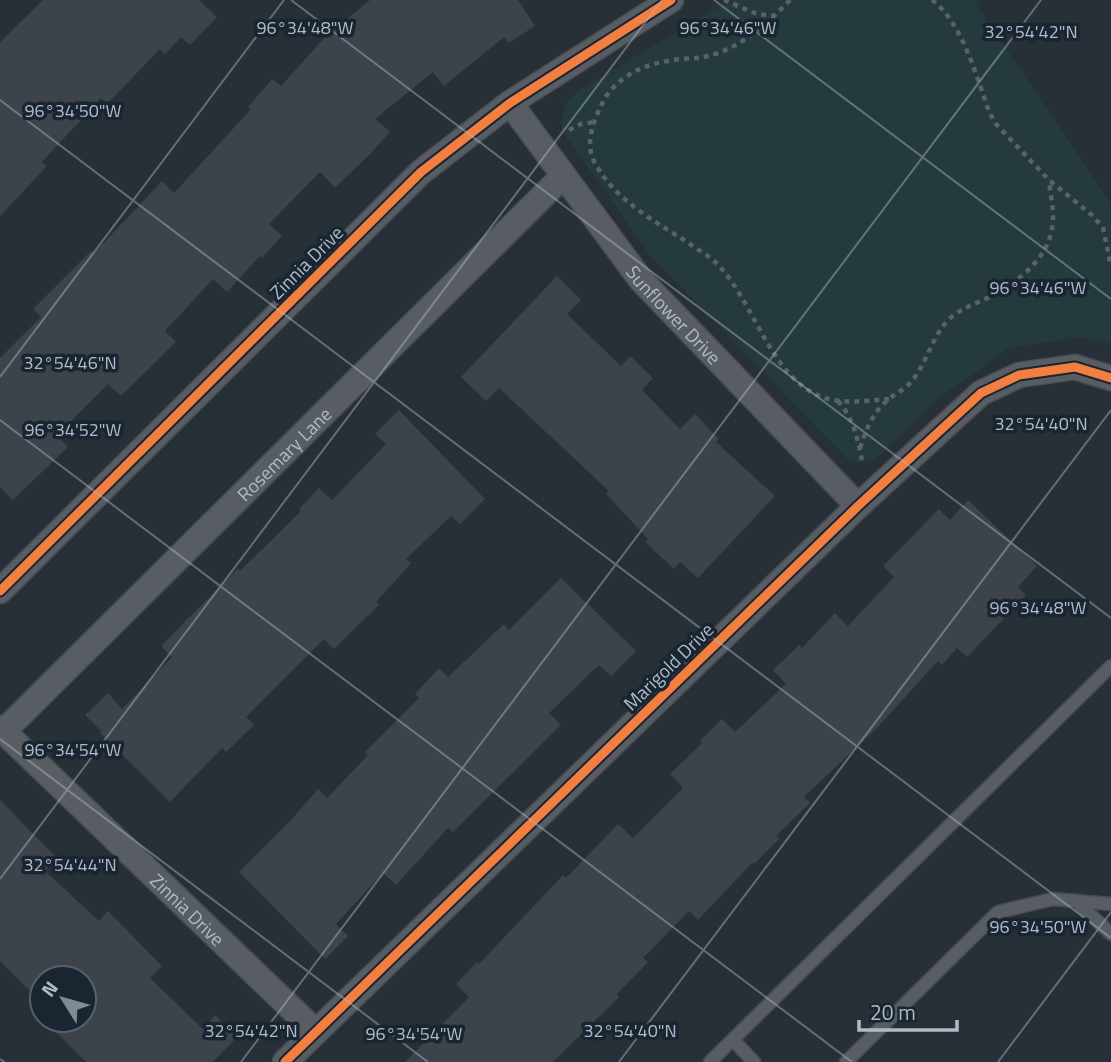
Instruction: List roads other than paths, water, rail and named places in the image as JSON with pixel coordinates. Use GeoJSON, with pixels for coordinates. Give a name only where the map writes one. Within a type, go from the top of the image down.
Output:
{"type":"FeatureCollection","features":[{"type":"Feature","properties":{"kind":"street","name":"Zinnia Drive"},"geometry":{"type":"LineString","coordinates":[[0,592],[421,172],[510,103],[671,0]]}},
{"type":"Feature","properties":{"kind":"street","name":"Sunflower Drive"},"geometry":{"type":"LineString","coordinates":[[510,103],[640,280],[859,506]]}},
{"type":"Feature","properties":{"kind":"street","name":"Rosemary Lane"},"geometry":{"type":"LineString","coordinates":[[2,729],[563,176]]}},
{"type":"Feature","properties":{"kind":"street","name":"Marigold Drive"},"geometry":{"type":"LineString","coordinates":[[285,1062],[859,506],[981,393],[1019,375],[1075,367],[1111,378]]}},
{"type":"Feature","properties":{"kind":"street","name":"Zinnia Drive"},"geometry":{"type":"LineString","coordinates":[[2,729],[316,1032]]}},
{"type":"Feature","properties":{"kind":"lane"},"geometry":{"type":"LineString","coordinates":[[710,1062],[1111,666]]}},
{"type":"Feature","properties":{"kind":"lane"},"geometry":{"type":"LineString","coordinates":[[846,1062],[998,912],[1053,899],[1111,904]]}},
{"type":"Feature","properties":{"kind":"lane"},"geometry":{"type":"LineString","coordinates":[[1076,901],[1111,934]]}},
{"type":"Feature","properties":{"kind":"lane"},"geometry":{"type":"LineString","coordinates":[[733,1040],[754,1062]]}}]}
